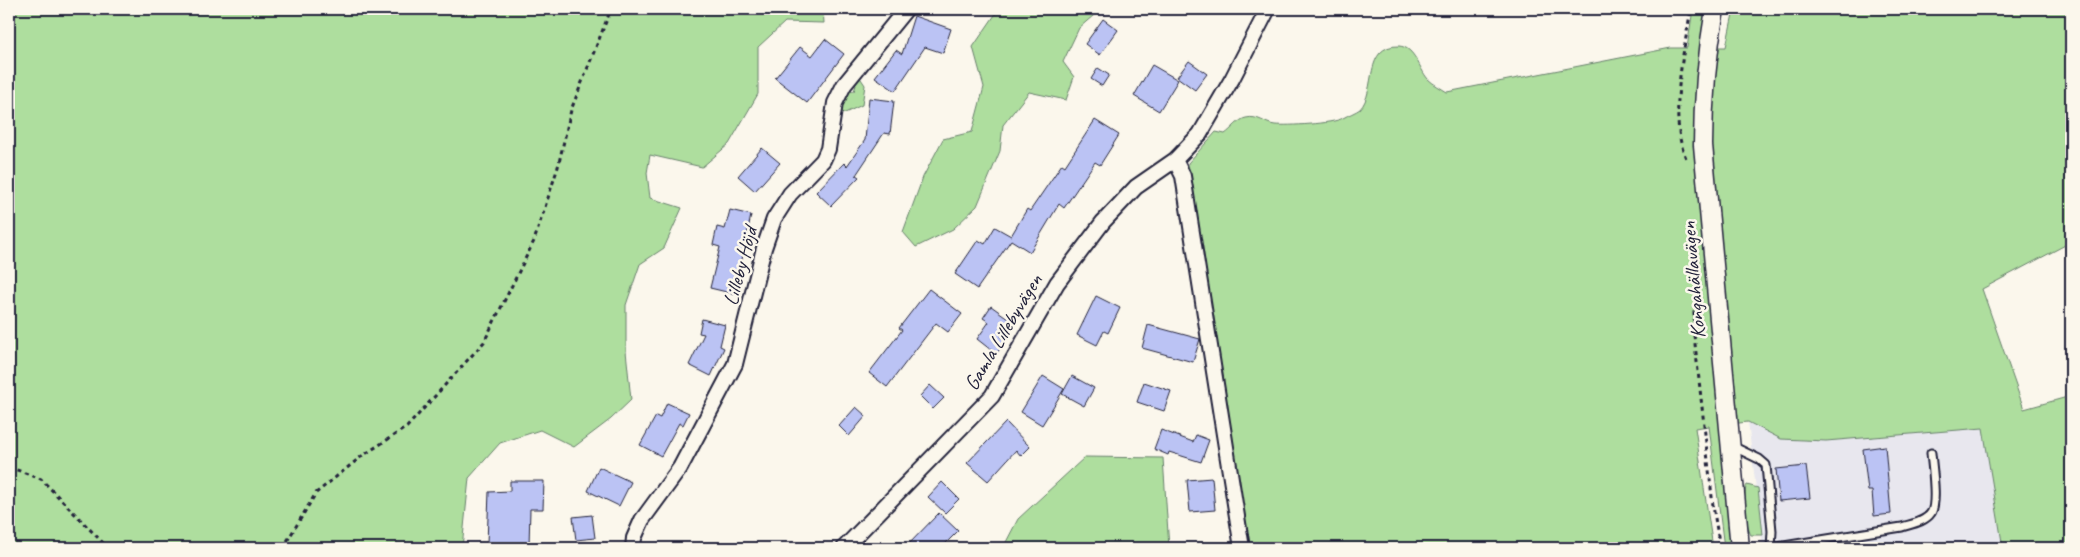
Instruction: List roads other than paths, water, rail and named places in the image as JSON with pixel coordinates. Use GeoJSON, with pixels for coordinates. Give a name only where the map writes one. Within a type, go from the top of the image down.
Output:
{"type":"FeatureCollection","features":[{"type":"Feature","properties":{"kind":"street","name":"Lilleby Höjd"},"geometry":{"type":"LineString","coordinates":[[633,548],[634,538],[642,520],[680,468],[735,364],[764,248],[774,219],[790,194],[823,160],[828,149],[835,103],[844,85],[906,9]]}},
{"type":"Feature","properties":{"kind":"street","name":"Gamla Lillebyvägen"},"geometry":{"type":"LineString","coordinates":[[844,548],[992,396],[1057,283],[1103,222],[1136,187],[1175,160],[1196,139],[1211,117],[1268,9]]}},
{"type":"Feature","properties":{"kind":"street","name":"Kongahällavägen"},"geometry":{"type":"LineString","coordinates":[[1715,9],[1708,53],[1703,112],[1703,146],[1740,548]]}},
{"type":"Feature","properties":{"kind":"street"},"geometry":{"type":"LineString","coordinates":[[1175,160],[1183,176],[1242,548]]}},
{"type":"Feature","properties":{"kind":"lane"},"geometry":{"type":"LineString","coordinates":[[1731,446],[1759,459],[1766,465],[1772,531],[1771,548],[1902,527],[1922,521],[1931,513],[1934,505],[1932,453]]}}]}
